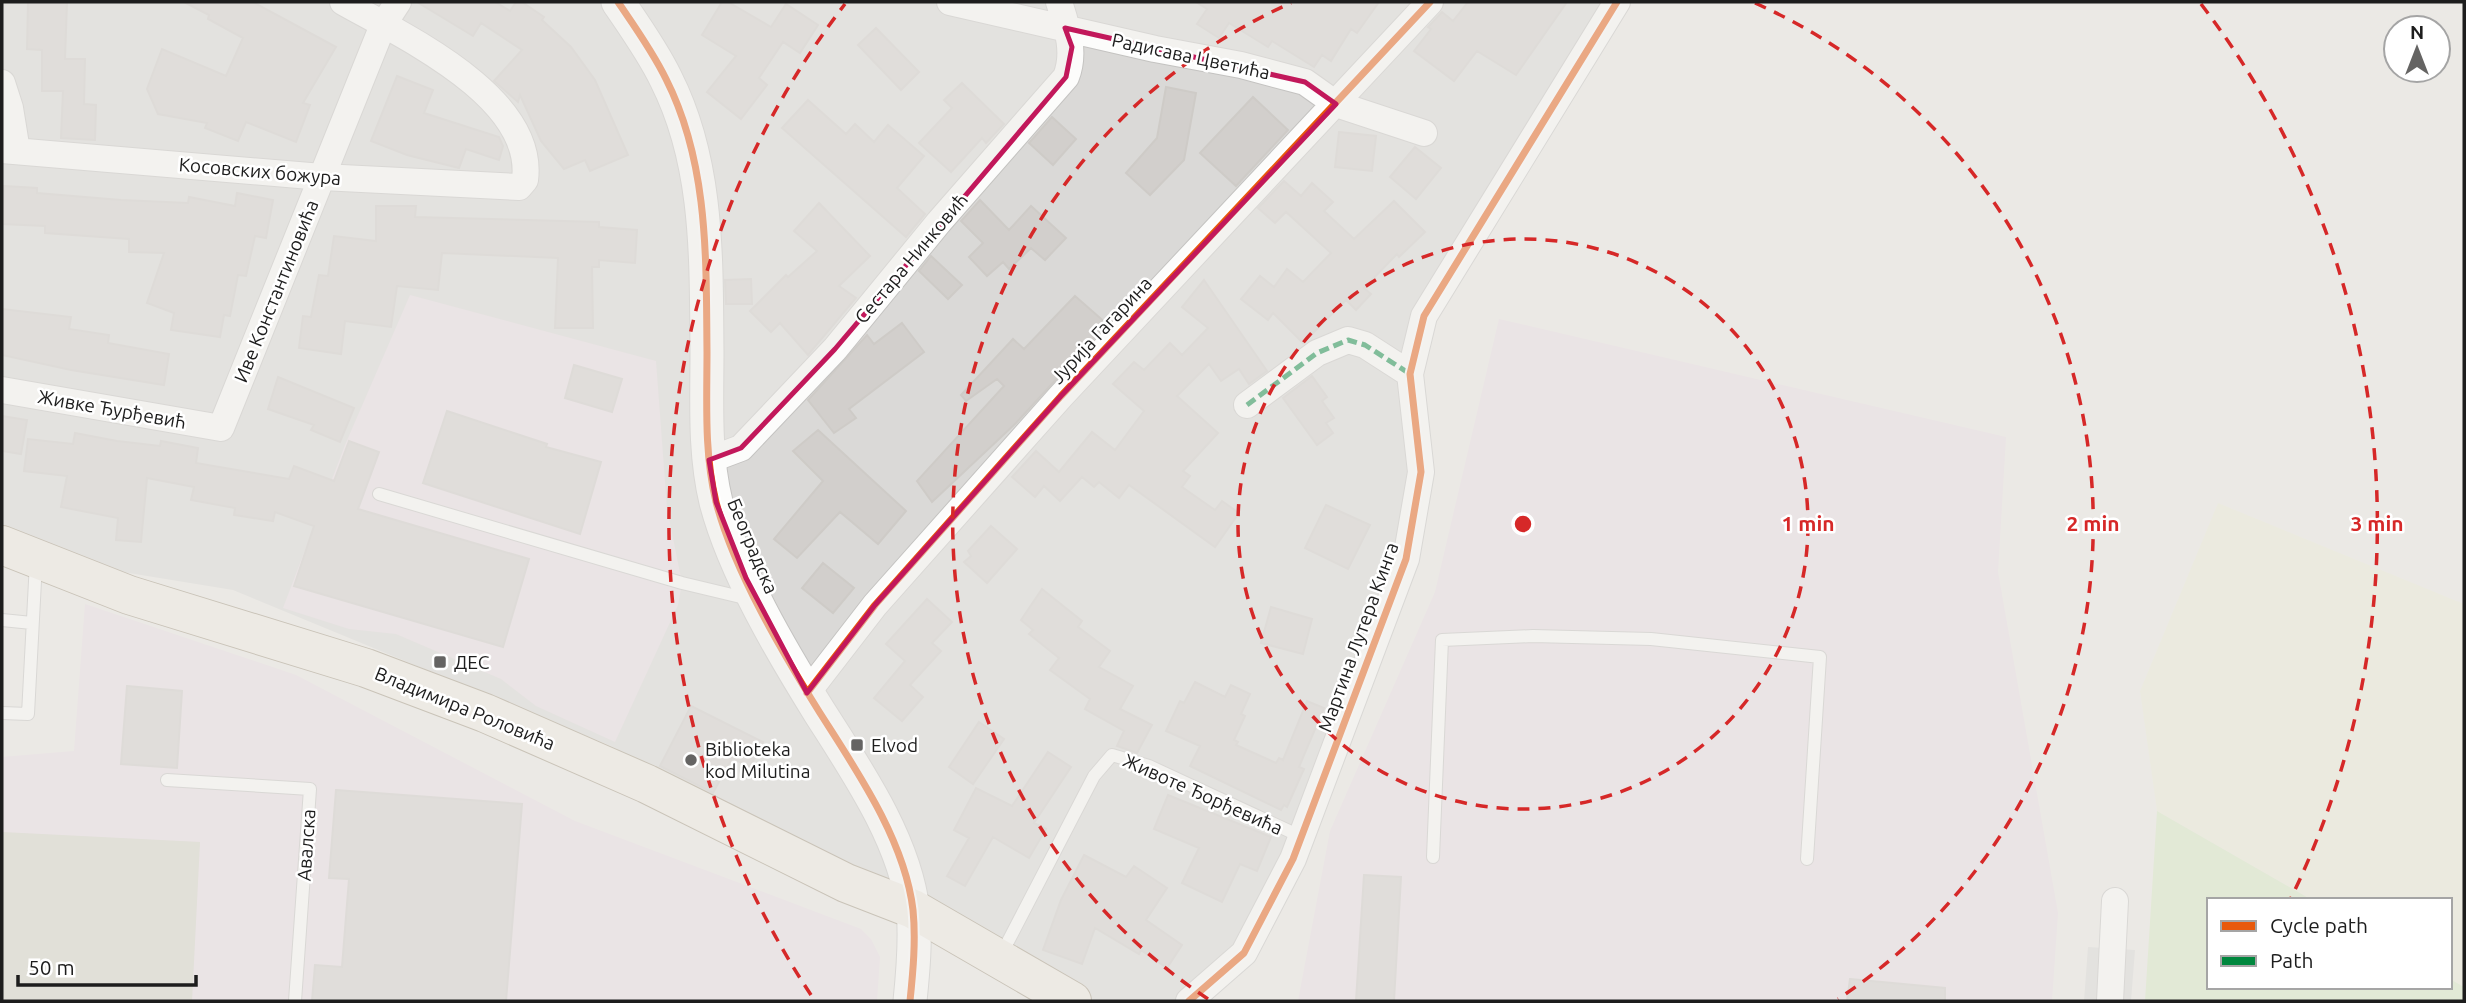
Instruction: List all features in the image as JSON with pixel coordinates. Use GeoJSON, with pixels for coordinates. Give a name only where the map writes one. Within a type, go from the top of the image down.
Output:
{"type":"FeatureCollection","features":[{"type":"Feature","properties":{"kind":"main road","name":"Владимира Роловића"},"geometry":{"type":"LineString","coordinates":[[19,551],[130,595],[366,668],[485,713],[647,784],[846,883],[913,909],[1072,1001]]}},
{"type":"Feature","properties":{"kind":"street"},"geometry":{"type":"LineString","coordinates":[[343,2],[383,24]]}},
{"type":"Feature","properties":{"kind":"street","name":"Иве Константиновића"},"geometry":{"type":"LineString","coordinates":[[221,428],[383,24],[398,2]]}},
{"type":"Feature","properties":{"kind":"street","name":"Београдска"},"geometry":{"type":"LineString","coordinates":[[618,2],[667,80],[695,164],[707,261],[709,460],[716,502],[729,539],[758,601],[807,693],[883,817],[895,845],[913,909],[910,1001]]}},
{"type":"Feature","properties":{"kind":"street","name":"Радисава Цветића"},"geometry":{"type":"LineString","coordinates":[[950,2],[1155,50],[1241,65],[1305,82],[1336,104],[1424,133]]}},
{"type":"Feature","properties":{"kind":"street","name":"Сестара Нинковић"},"geometry":{"type":"LineString","coordinates":[[709,460],[741,448],[835,349],[939,222],[1066,77],[1072,62],[1072,47],[1059,2]]}},
{"type":"Feature","properties":{"kind":"street","name":"Јурија Гагарина"},"geometry":{"type":"LineString","coordinates":[[807,693],[875,605],[1060,396],[1430,2]]}},
{"type":"Feature","properties":{"kind":"street","name":"Мартина Лутера Кинга"},"geometry":{"type":"LineString","coordinates":[[1189,1001],[1244,953],[1302,837],[1406,559],[1421,472],[1410,374],[1424,316],[1617,2]]}},
{"type":"Feature","properties":{"kind":"street","name":"Косовских божура"},"geometry":{"type":"LineString","coordinates":[[10,150],[322,177],[519,187],[526,180],[525,154],[497,103],[466,77],[383,24]]}},
{"type":"Feature","properties":{"kind":"street"},"geometry":{"type":"LineString","coordinates":[[2,83],[10,108],[10,150]]}},
{"type":"Feature","properties":{"kind":"street"},"geometry":{"type":"LineString","coordinates":[[1247,405],[1317,353],[1348,340],[1365,345],[1410,374]]}},
{"type":"Feature","properties":{"kind":"street","name":"Живке Ђурђевић"},"geometry":{"type":"LineString","coordinates":[[2,390],[221,428]]}},
{"type":"Feature","properties":{"kind":"street"},"geometry":{"type":"LineString","coordinates":[[2110,1001],[2115,901]]}},
{"type":"Feature","properties":{"kind":"lane"},"geometry":{"type":"LineString","coordinates":[[379,494],[682,583],[758,601]]}},
{"type":"Feature","properties":{"kind":"lane"},"geometry":{"type":"LineString","coordinates":[[2,713],[27,714],[32,623],[19,551]]}},
{"type":"Feature","properties":{"kind":"lane"},"geometry":{"type":"LineString","coordinates":[[2,620],[32,623]]}},
{"type":"Feature","properties":{"kind":"lane"},"geometry":{"type":"LineString","coordinates":[[1433,857],[1442,640],[1533,636],[1651,639],[1820,657],[1807,859]]}},
{"type":"Feature","properties":{"kind":"lane","name":"Животе Ђорђевића"},"geometry":{"type":"LineString","coordinates":[[999,959],[1104,760],[1112,755],[1129,758],[1302,837]]}},
{"type":"Feature","properties":{"kind":"lane","name":"Авалска"},"geometry":{"type":"LineString","coordinates":[[167,780],[310,789],[295,1001]]}},
{"type":"Feature","properties":{"kind":"highlighted area"},"geometry":{"type":"Polygon","coordinates":[[[1065,28],[1305,82],[1336,104],[1061,396],[875,605],[807,693],[746,578],[716,502],[709,460],[741,448],[835,349],[1066,77],[1072,47],[1065,28]]]}},
{"type":"Feature","properties":{"kind":"shaded area"},"geometry":{"type":"Polygon","coordinates":[[[2,2],[1631,2],[1424,316],[1406,559],[1244,953],[1189,1001],[1046,1001],[913,909],[611,746],[233,590],[37,558],[2,545],[2,2]]]}},
{"type":"Feature","properties":{"kind":"shaded area"},"geometry":{"type":"Polygon","coordinates":[[[410,295],[656,361],[667,508],[682,583],[678,605],[615,742],[536,706],[501,679],[396,634],[349,629],[283,608],[345,445],[410,295]]]}},
{"type":"Feature","properties":{"kind":"shaded area"},"geometry":{"type":"Polygon","coordinates":[[[1499,319],[2006,437],[1998,572],[2058,913],[2052,1001],[1298,1001],[1330,831],[1435,592],[1499,319]]]}},
{"type":"Feature","properties":{"kind":"shaded area"},"geometry":{"type":"Polygon","coordinates":[[[85,604],[296,675],[575,821],[861,929],[871,939],[880,957],[877,1001],[2,1001],[2,757],[74,751],[85,604]]]}},
{"type":"Feature","properties":{"kind":"shaded area"},"geometry":{"type":"Polygon","coordinates":[[[2,832],[200,842],[192,1001],[2,1001],[2,832]]]}},
{"type":"Feature","properties":{"kind":"shaded area"},"geometry":{"type":"Polygon","coordinates":[[[2088,947],[2135,950],[2131,1001],[2084,1001],[2088,947]]]}},
{"type":"Feature","properties":{"kind":"green space"},"geometry":{"type":"Polygon","coordinates":[[[2218,503],[2464,604],[2464,987],[2452,980],[2452,898],[2309,898],[2157,811],[2140,691],[2218,503]]]}},
{"type":"Feature","properties":{"kind":"green space"},"geometry":{"type":"Polygon","coordinates":[[[2157,811],[2309,898],[2207,898],[2207,989],[2452,989],[2452,980],[2464,987],[2464,1001],[2145,1001],[2157,811]]]}},
{"type":"Feature","properties":{"kind":"building"},"geometry":{"type":"Polygon","coordinates":[[[28,2],[67,2],[65,59],[85,59],[84,104],[96,105],[95,140],[61,138],[63,91],[42,91],[42,50],[27,49],[28,2]]]}},
{"type":"Feature","properties":{"kind":"building"},"geometry":{"type":"Polygon","coordinates":[[[184,2],[253,2],[336,47],[303,103],[310,105],[296,142],[246,122],[238,141],[205,128],[207,123],[158,114],[147,89],[162,49],[226,76],[243,38],[184,2]]]}},
{"type":"Feature","properties":{"kind":"building"},"geometry":{"type":"Polygon","coordinates":[[[417,2],[495,2],[510,11],[516,2],[522,2],[544,17],[542,20],[571,47],[595,80],[628,155],[590,171],[585,160],[564,169],[541,141],[520,95],[518,102],[494,81],[522,50],[481,23],[473,36],[417,2]]]}},
{"type":"Feature","properties":{"kind":"building"},"geometry":{"type":"Polygon","coordinates":[[[722,2],[728,2],[771,27],[786,4],[818,25],[800,53],[783,42],[759,78],[767,85],[741,119],[707,92],[736,56],[702,35],[722,2]]]}},
{"type":"Feature","properties":{"kind":"building"},"geometry":{"type":"Polygon","coordinates":[[[1196,2],[1379,2],[1357,33],[1351,29],[1331,61],[1322,55],[1314,67],[1272,41],[1268,47],[1229,23],[1219,38],[1197,24],[1207,9],[1196,2]]]}},
{"type":"Feature","properties":{"kind":"building"},"geometry":{"type":"Polygon","coordinates":[[[1468,2],[1567,2],[1516,75],[1477,51],[1454,81],[1414,51],[1431,29],[1428,27],[1442,12],[1453,21],[1468,2]]]}},
{"type":"Feature","properties":{"kind":"building"},"geometry":{"type":"Polygon","coordinates":[[[876,28],[919,72],[901,90],[858,45],[876,28]]]}},
{"type":"Feature","properties":{"kind":"building"},"geometry":{"type":"Polygon","coordinates":[[[397,76],[433,90],[424,113],[499,137],[503,146],[499,160],[466,149],[459,168],[407,155],[371,141],[397,76]]]}},
{"type":"Feature","properties":{"kind":"building"},"geometry":{"type":"Polygon","coordinates":[[[962,83],[1004,124],[986,143],[982,138],[951,172],[919,143],[952,108],[944,100],[962,83]]]}},
{"type":"Feature","properties":{"kind":"building"},"geometry":{"type":"Polygon","coordinates":[[[1166,87],[1196,93],[1184,160],[1150,195],[1126,173],[1157,138],[1166,87]]]}},
{"type":"Feature","properties":{"kind":"building"},"geometry":{"type":"Polygon","coordinates":[[[1253,97],[1288,130],[1236,186],[1200,153],[1253,97]]]}},
{"type":"Feature","properties":{"kind":"building"},"geometry":{"type":"Polygon","coordinates":[[[808,100],[846,134],[855,124],[874,142],[888,125],[924,156],[897,188],[925,214],[906,237],[782,128],[808,100]]]}},
{"type":"Feature","properties":{"kind":"building"},"geometry":{"type":"Polygon","coordinates":[[[1052,117],[1076,139],[1053,165],[1029,143],[1052,117]]]}},
{"type":"Feature","properties":{"kind":"building"},"geometry":{"type":"Polygon","coordinates":[[[1339,132],[1376,136],[1372,171],[1335,167],[1339,132]]]}},
{"type":"Feature","properties":{"kind":"building"},"geometry":{"type":"Polygon","coordinates":[[[1415,147],[1441,168],[1416,199],[1390,177],[1415,147]]]}},
{"type":"Feature","properties":{"kind":"building"},"geometry":{"type":"Polygon","coordinates":[[[1284,181],[1301,196],[1312,183],[1333,202],[1324,211],[1354,239],[1394,201],[1425,232],[1399,257],[1397,254],[1364,288],[1371,294],[1356,310],[1346,300],[1303,343],[1273,313],[1268,320],[1241,299],[1260,276],[1274,287],[1287,269],[1303,282],[1331,253],[1286,212],[1275,223],[1258,208],[1284,181]]]}},
{"type":"Feature","properties":{"kind":"building"},"geometry":{"type":"Polygon","coordinates":[[[4,186],[37,188],[37,193],[121,200],[188,203],[189,197],[235,206],[237,193],[273,200],[266,238],[255,236],[246,276],[238,275],[230,316],[224,315],[220,337],[171,330],[174,313],[147,303],[164,253],[129,252],[129,239],[45,233],[45,226],[2,224],[4,186]]]}},
{"type":"Feature","properties":{"kind":"building"},"geometry":{"type":"Polygon","coordinates":[[[980,200],[1009,230],[1031,206],[1066,238],[1045,260],[1031,248],[1009,269],[1003,262],[987,276],[969,257],[983,243],[961,221],[980,200]]]}},
{"type":"Feature","properties":{"kind":"building"},"geometry":{"type":"Polygon","coordinates":[[[819,203],[870,256],[839,286],[856,298],[808,355],[780,323],[771,332],[750,311],[786,275],[788,277],[817,251],[794,231],[819,203]]]}},
{"type":"Feature","properties":{"kind":"building"},"geometry":{"type":"Polygon","coordinates":[[[376,206],[416,206],[415,217],[599,222],[599,227],[637,230],[635,263],[599,260],[599,267],[592,267],[593,328],[555,328],[558,258],[442,253],[438,290],[397,286],[391,327],[345,321],[341,354],[299,348],[303,316],[311,317],[319,275],[328,276],[334,236],[376,241],[376,206]]]}},
{"type":"Feature","properties":{"kind":"building"},"geometry":{"type":"Polygon","coordinates":[[[931,256],[962,285],[948,299],[919,271],[931,256]]]}},
{"type":"Feature","properties":{"kind":"building"},"geometry":{"type":"Polygon","coordinates":[[[751,279],[752,304],[726,304],[725,280],[751,279]]]}},
{"type":"Feature","properties":{"kind":"building"},"geometry":{"type":"Polygon","coordinates":[[[1204,280],[1267,371],[1249,384],[1239,369],[1221,381],[1209,364],[1177,396],[1218,433],[1183,471],[1190,476],[1182,487],[1215,510],[1222,501],[1239,513],[1215,547],[1129,485],[1119,498],[1099,482],[1094,487],[1082,477],[1060,501],[1044,486],[1035,497],[1012,477],[1036,451],[1059,472],[1092,432],[1115,450],[1144,411],[1113,384],[1134,362],[1144,370],[1170,343],[1182,355],[1208,328],[1182,307],[1204,280]]]}},
{"type":"Feature","properties":{"kind":"building"},"geometry":{"type":"Polygon","coordinates":[[[1075,296],[1107,324],[1016,423],[932,502],[917,481],[1004,386],[997,379],[966,401],[961,395],[1013,339],[1024,349],[1075,296]]]}},
{"type":"Feature","properties":{"kind":"building"},"geometry":{"type":"Polygon","coordinates":[[[2,309],[71,317],[69,329],[109,335],[108,343],[169,354],[164,385],[71,370],[2,355],[2,309]]]}},
{"type":"Feature","properties":{"kind":"building"},"geometry":{"type":"Polygon","coordinates":[[[902,323],[924,352],[849,409],[856,418],[834,433],[808,400],[867,335],[874,344],[902,323]]]}},
{"type":"Feature","properties":{"kind":"building"},"geometry":{"type":"Polygon","coordinates":[[[574,365],[622,379],[612,412],[565,398],[574,365]]]}},
{"type":"Feature","properties":{"kind":"building"},"geometry":{"type":"Polygon","coordinates":[[[1312,376],[1327,397],[1322,401],[1334,418],[1326,423],[1333,433],[1317,445],[1283,398],[1312,376]]]}},
{"type":"Feature","properties":{"kind":"building"},"geometry":{"type":"Polygon","coordinates":[[[278,377],[354,408],[340,442],[311,430],[314,425],[268,409],[278,377]]]}},
{"type":"Feature","properties":{"kind":"building"},"geometry":{"type":"Polygon","coordinates":[[[447,411],[547,444],[546,447],[601,462],[580,534],[423,483],[447,411]]]}},
{"type":"Feature","properties":{"kind":"building"},"geometry":{"type":"Polygon","coordinates":[[[2,416],[27,420],[21,454],[2,451],[2,416]]]}},
{"type":"Feature","properties":{"kind":"building"},"geometry":{"type":"Polygon","coordinates":[[[818,430],[906,511],[878,544],[840,512],[797,558],[774,539],[823,481],[793,451],[818,430]]]}},
{"type":"Feature","properties":{"kind":"building"},"geometry":{"type":"Polygon","coordinates":[[[75,433],[117,441],[160,446],[161,441],[198,448],[196,463],[289,479],[294,466],[334,481],[349,441],[379,452],[358,509],[529,559],[503,647],[294,586],[314,526],[275,512],[273,521],[234,515],[235,508],[191,500],[194,487],[147,478],[141,542],[116,540],[118,518],[61,507],[67,476],[24,471],[28,439],[73,444],[75,433]]]}},
{"type":"Feature","properties":{"kind":"building"},"geometry":{"type":"Polygon","coordinates":[[[1326,505],[1370,525],[1348,569],[1305,548],[1326,505]]]}},
{"type":"Feature","properties":{"kind":"building"},"geometry":{"type":"Polygon","coordinates":[[[991,526],[1017,549],[987,583],[964,562],[971,556],[968,551],[991,526]]]}},
{"type":"Feature","properties":{"kind":"building"},"geometry":{"type":"Polygon","coordinates":[[[823,563],[854,588],[833,613],[802,588],[823,563]]]}},
{"type":"Feature","properties":{"kind":"building"},"geometry":{"type":"Polygon","coordinates":[[[1042,589],[1082,621],[1078,627],[1110,651],[1099,667],[1133,686],[1120,709],[1152,725],[1137,753],[1117,746],[1124,731],[1085,709],[1090,699],[1050,670],[1059,658],[1029,634],[1033,630],[1021,620],[1042,589]]]}},
{"type":"Feature","properties":{"kind":"building"},"geometry":{"type":"Polygon","coordinates":[[[927,599],[952,622],[932,643],[941,651],[910,685],[923,697],[902,721],[874,698],[905,661],[886,644],[927,599]]]}},
{"type":"Feature","properties":{"kind":"building"},"geometry":{"type":"Polygon","coordinates":[[[1271,607],[1312,619],[1303,654],[1261,643],[1271,607]]]}},
{"type":"Feature","properties":{"kind":"building"},"geometry":{"type":"Polygon","coordinates":[[[1195,682],[1225,697],[1231,685],[1250,694],[1241,714],[1245,716],[1234,740],[1238,742],[1236,745],[1276,763],[1279,758],[1283,760],[1307,701],[1324,708],[1299,767],[1304,769],[1287,807],[1284,805],[1281,810],[1190,766],[1200,746],[1166,731],[1180,701],[1184,703],[1195,682]]]}},
{"type":"Feature","properties":{"kind":"building"},"geometry":{"type":"Polygon","coordinates":[[[127,686],[182,691],[177,768],[121,764],[127,686]]]}},
{"type":"Feature","properties":{"kind":"building","name":"Biblioteka kod Milutina"},"geometry":{"type":"Polygon","coordinates":[[[691,706],[763,742],[750,767],[732,758],[713,793],[660,766],[691,706]]]}},
{"type":"Feature","properties":{"kind":"building"},"geometry":{"type":"Polygon","coordinates":[[[979,722],[1004,739],[973,784],[949,767],[979,722]]]}},
{"type":"Feature","properties":{"kind":"building"},"geometry":{"type":"Polygon","coordinates":[[[1048,752],[1071,767],[1034,823],[1046,829],[1029,858],[993,837],[965,886],[947,876],[969,838],[954,830],[976,788],[1012,806],[1048,752]]]}},
{"type":"Feature","properties":{"kind":"building"},"geometry":{"type":"Polygon","coordinates":[[[336,790],[522,804],[506,1001],[312,1001],[315,965],[342,967],[349,879],[329,878],[336,790]]]}},
{"type":"Feature","properties":{"kind":"building"},"geometry":{"type":"Polygon","coordinates":[[[1168,795],[1271,837],[1257,871],[1240,864],[1222,902],[1182,883],[1199,848],[1154,829],[1168,795]]]}},
{"type":"Feature","properties":{"kind":"building"},"geometry":{"type":"Polygon","coordinates":[[[1084,855],[1126,877],[1134,866],[1167,888],[1146,920],[1182,945],[1167,968],[1141,950],[1139,954],[1095,928],[1082,964],[1043,950],[1061,900],[1084,855]]]}},
{"type":"Feature","properties":{"kind":"building"},"geometry":{"type":"Polygon","coordinates":[[[1364,875],[1401,877],[1394,1001],[1356,1001],[1364,875]]]}},
{"type":"Feature","properties":{"kind":"building"},"geometry":{"type":"Polygon","coordinates":[[[1850,979],[1945,988],[1945,1001],[1847,1001],[1850,979]]]}},
{"type":"Feature","properties":{"kind":"marked path"},"geometry":{"type":"LineString","coordinates":[[1247,405],[1317,353],[1348,340],[1365,345],[1410,374]]}},
{"type":"Feature","properties":{"kind":"cycle path"},"geometry":{"type":"LineString","coordinates":[[618,2],[650,49],[666,79],[680,111],[698,178],[705,248],[708,446],[716,502],[734,556],[760,610],[805,689],[864,783],[900,858],[908,884],[914,921],[910,1001]]}},
{"type":"Feature","properties":{"kind":"cycle path"},"geometry":{"type":"LineString","coordinates":[[807,693],[875,605],[1061,396],[1430,2]]}},
{"type":"Feature","properties":{"kind":"cycle path"},"geometry":{"type":"LineString","coordinates":[[1189,1001],[1244,953],[1293,859],[1406,559],[1421,472],[1410,374],[1424,316],[1617,2]]}},
{"type":"Feature","properties":{"kind":"place","name":"ДЕС"},"geometry":{"type":"Point","coordinates":[440,662]}},
{"type":"Feature","properties":{"kind":"place","name":"Elvod"},"geometry":{"type":"Point","coordinates":[857,745]}},
{"type":"Feature","properties":{"kind":"place","name":"Biblioteka kod Milutina"},"geometry":{"type":"Point","coordinates":[691,760]}}]}
